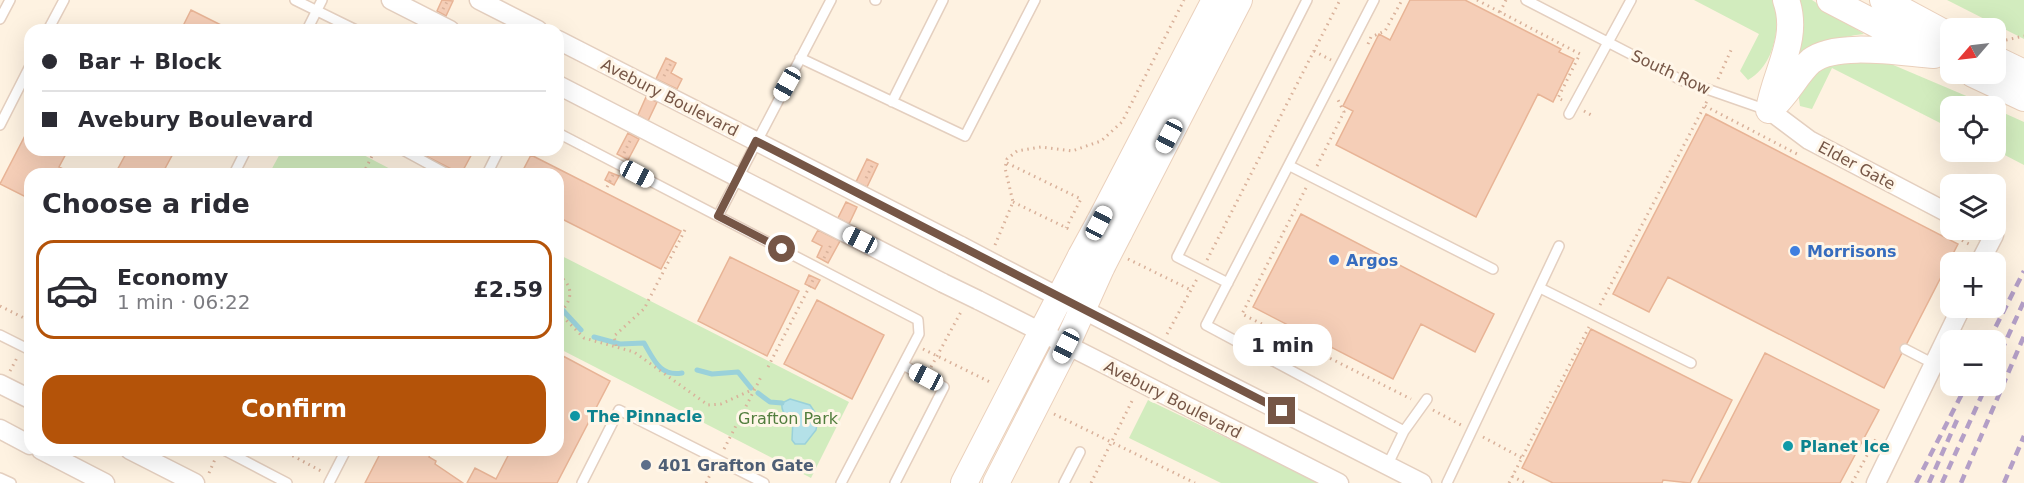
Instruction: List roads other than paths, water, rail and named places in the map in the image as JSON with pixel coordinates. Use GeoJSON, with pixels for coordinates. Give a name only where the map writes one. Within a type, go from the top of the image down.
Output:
{"type":"FeatureCollection","features":[{"type":"Feature","properties":{"kind":"street"},"geometry":{"type":"LineString","coordinates":[[391,0],[438,24]]}},
{"type":"Feature","properties":{"kind":"street"},"geometry":{"type":"LineString","coordinates":[[479,0],[526,24]]}},
{"type":"Feature","properties":{"kind":"street"},"geometry":{"type":"LineString","coordinates":[[1109,228],[1215,0]]}},
{"type":"Feature","properties":{"kind":"street"},"geometry":{"type":"LineString","coordinates":[[964,483],[1059,297],[1091,261],[1239,0]]}},
{"type":"Feature","properties":{"kind":"street"},"geometry":{"type":"LineString","coordinates":[[1769,110],[1773,86],[1784,62],[1791,33],[1786,0]]}},
{"type":"Feature","properties":{"kind":"street"},"geometry":{"type":"LineString","coordinates":[[1830,0],[1940,49]]}},
{"type":"Feature","properties":{"kind":"street"},"geometry":{"type":"LineString","coordinates":[[1883,0],[1940,47]]}},
{"type":"Feature","properties":{"kind":"street","name":"Avebury Boulevard"},"geometry":{"type":"LineString","coordinates":[[564,44],[961,246],[995,259],[1059,297],[1422,483]]}},
{"type":"Feature","properties":{"kind":"street"},"geometry":{"type":"LineString","coordinates":[[1769,110],[1784,98],[1810,62],[1826,53],[1846,50],[1940,51]]}},
{"type":"Feature","properties":{"kind":"street"},"geometry":{"type":"LineString","coordinates":[[2006,71],[2024,74]]}},
{"type":"Feature","properties":{"kind":"street"},"geometry":{"type":"LineString","coordinates":[[2006,83],[2024,98]]}},
{"type":"Feature","properties":{"kind":"street","name":"Avebury Boulevard"},"geometry":{"type":"LineString","coordinates":[[564,88],[944,283],[971,302],[1122,373],[1340,483]]}},
{"type":"Feature","properties":{"kind":"street","name":"Elder Gate"},"geometry":{"type":"LineString","coordinates":[[1769,110],[1809,140],[1940,209]]}},
{"type":"Feature","properties":{"kind":"street"},"geometry":{"type":"LineString","coordinates":[[996,483],[1083,309],[1091,261]]}},
{"type":"Feature","properties":{"kind":"street"},"geometry":{"type":"LineString","coordinates":[[1876,483],[1956,318]]}},
{"type":"Feature","properties":{"kind":"street"},"geometry":{"type":"LineString","coordinates":[[1,385],[24,396]]}},
{"type":"Feature","properties":{"kind":"street"},"geometry":{"type":"LineString","coordinates":[[0,429],[24,442]]}},
{"type":"Feature","properties":{"kind":"street"},"geometry":{"type":"LineString","coordinates":[[50,456],[80,476],[105,483]]}},
{"type":"Feature","properties":{"kind":"street"},"geometry":{"type":"LineString","coordinates":[[145,456],[201,479]]}},
{"type":"Feature","properties":{"kind":"lane"},"geometry":{"type":"LineString","coordinates":[[0,19],[10,0]]}},
{"type":"Feature","properties":{"kind":"lane"},"geometry":{"type":"LineString","coordinates":[[51,24],[64,0]]}},
{"type":"Feature","properties":{"kind":"lane"},"geometry":{"type":"LineString","coordinates":[[295,0],[344,24]]}},
{"type":"Feature","properties":{"kind":"lane"},"geometry":{"type":"LineString","coordinates":[[310,24],[322,0]]}},
{"type":"Feature","properties":{"kind":"lane"},"geometry":{"type":"LineString","coordinates":[[718,216],[831,0]]}},
{"type":"Feature","properties":{"kind":"lane"},"geometry":{"type":"LineString","coordinates":[[892,102],[943,0]]}},
{"type":"Feature","properties":{"kind":"lane"},"geometry":{"type":"LineString","coordinates":[[800,58],[965,136],[1035,0]]}},
{"type":"Feature","properties":{"kind":"lane"},"geometry":{"type":"LineString","coordinates":[[1228,283],[1177,257],[1307,0]]}},
{"type":"Feature","properties":{"kind":"lane"},"geometry":{"type":"LineString","coordinates":[[1374,0],[1206,325],[1404,431]]}},
{"type":"Feature","properties":{"kind":"lane","name":"South Row"},"geometry":{"type":"LineString","coordinates":[[1526,0],[1681,80],[1769,110]]}},
{"type":"Feature","properties":{"kind":"lane"},"geometry":{"type":"LineString","coordinates":[[1572,110],[1631,0]]}},
{"type":"Feature","properties":{"kind":"lane"},"geometry":{"type":"LineString","coordinates":[[0,125],[24,78]]}},
{"type":"Feature","properties":{"kind":"lane"},"geometry":{"type":"LineString","coordinates":[[564,136],[913,316],[920,328],[841,483]]}},
{"type":"Feature","properties":{"kind":"lane"},"geometry":{"type":"LineString","coordinates":[[414,156],[436,168]]}},
{"type":"Feature","properties":{"kind":"lane"},"geometry":{"type":"LineString","coordinates":[[1290,165],[1493,269]]}},
{"type":"Feature","properties":{"kind":"lane"},"geometry":{"type":"LineString","coordinates":[[1447,483],[1559,246]]}},
{"type":"Feature","properties":{"kind":"lane"},"geometry":{"type":"LineString","coordinates":[[1540,288],[1691,363]]}},
{"type":"Feature","properties":{"kind":"lane"},"geometry":{"type":"LineString","coordinates":[[0,335],[24,347]]}},
{"type":"Feature","properties":{"kind":"lane"},"geometry":{"type":"LineString","coordinates":[[1905,349],[1934,364]]}},
{"type":"Feature","properties":{"kind":"lane"},"geometry":{"type":"LineString","coordinates":[[895,483],[944,387],[903,365]]}},
{"type":"Feature","properties":{"kind":"lane"},"geometry":{"type":"LineString","coordinates":[[1388,465],[1404,431],[1426,403]]}},
{"type":"Feature","properties":{"kind":"lane"},"geometry":{"type":"LineString","coordinates":[[582,483],[619,410],[764,483]]}},
{"type":"Feature","properties":{"kind":"lane"},"geometry":{"type":"LineString","coordinates":[[1064,483],[1080,453]]}},
{"type":"Feature","properties":{"kind":"lane"},"geometry":{"type":"LineString","coordinates":[[234,456],[287,483]]}},
{"type":"Feature","properties":{"kind":"lane"},"geometry":{"type":"LineString","coordinates":[[330,480],[343,456]]}},
{"type":"Feature","properties":{"kind":"lane"},"geometry":{"type":"LineString","coordinates":[[0,478],[11,483]]}},
{"type":"Feature","properties":{"kind":"water"},"geometry":{"type":"Polygon","coordinates":[[[790,399],[810,405],[818,417],[816,430],[805,444],[795,444],[792,440],[793,419],[782,409],[782,403],[790,399]]]}},
{"type":"Feature","properties":{"kind":"waterway"},"geometry":{"type":"LineString","coordinates":[[564,312],[581,330]]}},
{"type":"Feature","properties":{"kind":"waterway"},"geometry":{"type":"LineString","coordinates":[[594,337],[620,344],[644,343],[663,370],[674,374],[682,373]]}},
{"type":"Feature","properties":{"kind":"waterway"},"geometry":{"type":"LineString","coordinates":[[697,370],[712,374],[738,372],[751,388]]}},
{"type":"Feature","properties":{"kind":"waterway"},"geometry":{"type":"LineString","coordinates":[[758,393],[770,402],[782,403]]}},
{"type":"Feature","properties":{"kind":"railway"},"geometry":{"type":"LineString","coordinates":[[1994,330],[2024,271]]}},
{"type":"Feature","properties":{"kind":"railway"},"geometry":{"type":"LineString","coordinates":[[2006,341],[2024,301]]}},
{"type":"Feature","properties":{"kind":"railway"},"geometry":{"type":"LineString","coordinates":[[1961,483],[2024,336]]}},
{"type":"Feature","properties":{"kind":"railway"},"geometry":{"type":"LineString","coordinates":[[1916,483],[1961,396]]}},
{"type":"Feature","properties":{"kind":"railway"},"geometry":{"type":"LineString","coordinates":[[1942,483],[1981,396]]}},
{"type":"Feature","properties":{"kind":"railway"},"geometry":{"type":"LineString","coordinates":[[1929,483],[1957,420]]}},
{"type":"Feature","properties":{"kind":"railway"},"geometry":{"type":"LineString","coordinates":[[2004,483],[2024,436]]}},
{"type":"Feature","properties":{"kind":"place","name":"Morrisons"},"geometry":{"type":"Point","coordinates":[1795,251]}},
{"type":"Feature","properties":{"kind":"place","name":"Argos"},"geometry":{"type":"Point","coordinates":[1334,260]}},
{"type":"Feature","properties":{"kind":"place","name":"The Pinnacle"},"geometry":{"type":"Point","coordinates":[575,416]}},
{"type":"Feature","properties":{"kind":"place","name":"Planet Ice"},"geometry":{"type":"Point","coordinates":[1788,446]}},
{"type":"Feature","properties":{"kind":"place","name":"401 Grafton Gate"},"geometry":{"type":"Point","coordinates":[646,465]}},
{"type":"Feature","properties":{"kind":"park label","name":"Grafton Park"},"geometry":{"type":"Point","coordinates":[788,418]}}]}
